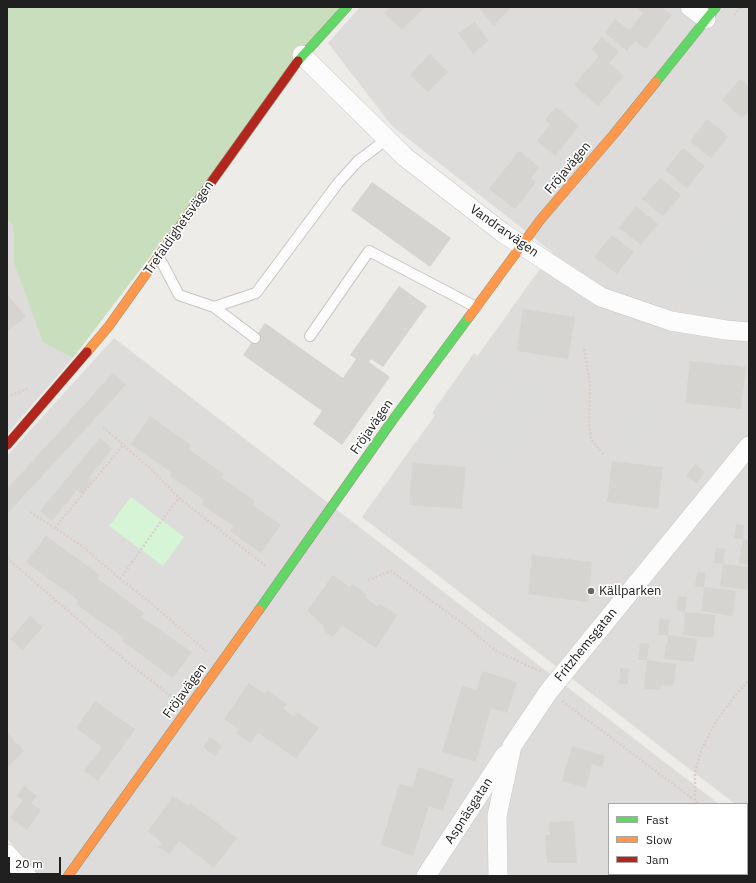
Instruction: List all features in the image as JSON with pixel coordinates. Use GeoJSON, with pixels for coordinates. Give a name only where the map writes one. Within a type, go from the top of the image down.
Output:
{"type":"FeatureCollection","features":[{"type":"Feature","properties":{"kind":"street","name":"Trefaldighetsvägen"},"geometry":{"type":"LineString","coordinates":[[10,436],[109,326],[302,55],[347,7]]}},
{"type":"Feature","properties":{"kind":"street"},"geometry":{"type":"LineString","coordinates":[[690,7],[711,13]]}},
{"type":"Feature","properties":{"kind":"street","name":"Fröjavägen"},"geometry":{"type":"LineString","coordinates":[[68,876],[282,579],[392,421],[541,219],[614,134],[711,13]]}},
{"type":"Feature","properties":{"kind":"street","name":"Vandrarvägen"},"geometry":{"type":"LineString","coordinates":[[302,55],[405,157],[485,219],[601,297],[671,321],[726,330],[749,332]]}},
{"type":"Feature","properties":{"kind":"street","name":"Fritzhemsgatan"},"geometry":{"type":"LineString","coordinates":[[498,876],[496,816],[512,746],[549,691],[749,446]]}},
{"type":"Feature","properties":{"kind":"street","name":"Aspnäsgatan"},"geometry":{"type":"LineString","coordinates":[[426,876],[512,746]]}},
{"type":"Feature","properties":{"kind":"street"},"geometry":{"type":"LineString","coordinates":[[7,854],[27,876]]}},
{"type":"Feature","properties":{"kind":"lane"},"geometry":{"type":"LineString","coordinates":[[214,308],[256,293],[338,183],[358,161],[387,139]]}},
{"type":"Feature","properties":{"kind":"lane"},"geometry":{"type":"LineString","coordinates":[[310,336],[369,251],[476,307]]}},
{"type":"Feature","properties":{"kind":"lane"},"geometry":{"type":"LineString","coordinates":[[159,257],[180,296],[214,308],[255,338]]}},
{"type":"Feature","properties":{"kind":"path"},"geometry":{"type":"LineString","coordinates":[[732,17],[741,7]]}},
{"type":"Feature","properties":{"kind":"path"},"geometry":{"type":"LineString","coordinates":[[584,349],[590,383],[589,422],[591,439],[604,455]]}},
{"type":"Feature","properties":{"kind":"path"},"geometry":{"type":"LineString","coordinates":[[103,427],[156,474],[180,498],[282,579]]}},
{"type":"Feature","properties":{"kind":"path"},"geometry":{"type":"LineString","coordinates":[[55,528],[123,446]]}},
{"type":"Feature","properties":{"kind":"path"},"geometry":{"type":"LineString","coordinates":[[120,579],[162,520],[180,498]]}},
{"type":"Feature","properties":{"kind":"path"},"geometry":{"type":"LineString","coordinates":[[30,512],[81,545],[120,579],[151,602],[221,664]]}},
{"type":"Feature","properties":{"kind":"path"},"geometry":{"type":"LineString","coordinates":[[7,558],[126,661],[188,710]]}},
{"type":"Feature","properties":{"kind":"path"},"geometry":{"type":"LineString","coordinates":[[695,803],[696,773],[701,750],[716,723],[734,697],[749,680]]}},
{"type":"Feature","properties":{"kind":"shaded area"},"geometry":{"type":"Polygon","coordinates":[[[360,7],[749,7],[749,814],[748,803],[734,803],[362,517],[552,252],[392,126],[328,43],[360,7]]]}},
{"type":"Feature","properties":{"kind":"shaded area"},"geometry":{"type":"Polygon","coordinates":[[[749,193],[749,270],[723,304],[699,285],[687,300],[674,289],[749,193]]]}},
{"type":"Feature","properties":{"kind":"shaded area"},"geometry":{"type":"Polygon","coordinates":[[[7,219],[13,225],[14,263],[73,358],[7,434],[7,219]]]}},
{"type":"Feature","properties":{"kind":"shaded area"},"geometry":{"type":"Polygon","coordinates":[[[114,338],[718,803],[608,803],[608,875],[747,875],[38,876],[7,838],[7,456],[114,338]]]}},
{"type":"Feature","properties":{"kind":"shaded area"},"geometry":{"type":"Polygon","coordinates":[[[474,353],[484,360],[488,355],[511,370],[461,441],[438,430],[444,420],[432,413],[474,353]]]}},
{"type":"Feature","properties":{"kind":"shaded area"},"geometry":{"type":"Polygon","coordinates":[[[518,375],[542,391],[539,399],[548,405],[508,462],[472,439],[518,375]]]}},
{"type":"Feature","properties":{"kind":"shaded area"},"geometry":{"type":"Polygon","coordinates":[[[126,385],[146,404],[110,447],[100,438],[40,511],[52,521],[7,566],[7,514],[126,385]]]}},
{"type":"Feature","properties":{"kind":"shaded area"},"geometry":{"type":"Polygon","coordinates":[[[650,394],[667,408],[636,450],[616,438],[650,394]]]}},
{"type":"Feature","properties":{"kind":"shaded area"},"geometry":{"type":"Polygon","coordinates":[[[730,418],[741,428],[705,472],[695,464],[730,418]]]}},
{"type":"Feature","properties":{"kind":"shaded area"},"geometry":{"type":"Polygon","coordinates":[[[652,519],[663,528],[629,570],[633,574],[617,561],[652,519]]]}},
{"type":"Feature","properties":{"kind":"shaded area"},"geometry":{"type":"Polygon","coordinates":[[[336,536],[378,568],[361,591],[352,584],[350,587],[317,563],[336,536]]]}},
{"type":"Feature","properties":{"kind":"shaded area"},"geometry":{"type":"Polygon","coordinates":[[[748,826],[749,827],[748,873],[748,826]]]}},
{"type":"Feature","properties":{"kind":"green space"},"geometry":{"type":"Polygon","coordinates":[[[7,7],[340,7],[73,358],[43,342],[14,263],[13,225],[7,219],[7,7]]]}},
{"type":"Feature","properties":{"kind":"green space"},"geometry":{"type":"Polygon","coordinates":[[[131,497],[184,537],[163,566],[109,526],[131,497]]]}},
{"type":"Feature","properties":{"kind":"building"},"geometry":{"type":"Polygon","coordinates":[[[390,7],[425,7],[402,30],[384,13],[390,7]]]}},
{"type":"Feature","properties":{"kind":"building"},"geometry":{"type":"Polygon","coordinates":[[[478,7],[511,7],[494,26],[478,7]]]}},
{"type":"Feature","properties":{"kind":"building"},"geometry":{"type":"Polygon","coordinates":[[[636,7],[661,7],[672,15],[646,49],[635,41],[627,50],[605,33],[615,19],[629,30],[643,13],[636,7]]]}},
{"type":"Feature","properties":{"kind":"building"},"geometry":{"type":"Polygon","coordinates":[[[475,22],[488,41],[473,54],[458,33],[475,22]]]}},
{"type":"Feature","properties":{"kind":"building"},"geometry":{"type":"Polygon","coordinates":[[[602,37],[619,52],[609,63],[624,76],[598,106],[574,85],[599,56],[592,49],[602,37]]]}},
{"type":"Feature","properties":{"kind":"building"},"geometry":{"type":"Polygon","coordinates":[[[430,54],[448,72],[428,92],[410,75],[430,54]]]}},
{"type":"Feature","properties":{"kind":"building"},"geometry":{"type":"Polygon","coordinates":[[[740,79],[749,87],[749,110],[742,118],[722,100],[740,79]]]}},
{"type":"Feature","properties":{"kind":"building"},"geometry":{"type":"Polygon","coordinates":[[[556,107],[579,126],[555,156],[537,141],[550,125],[545,120],[556,107]]]}},
{"type":"Feature","properties":{"kind":"building"},"geometry":{"type":"Polygon","coordinates":[[[707,119],[728,136],[711,158],[690,141],[707,119]]]}},
{"type":"Feature","properties":{"kind":"building"},"geometry":{"type":"Polygon","coordinates":[[[683,148],[705,166],[687,188],[665,170],[683,148]]]}},
{"type":"Feature","properties":{"kind":"building"},"geometry":{"type":"Polygon","coordinates":[[[519,151],[539,167],[531,178],[536,182],[515,209],[489,189],[519,151]]]}},
{"type":"Feature","properties":{"kind":"building"},"geometry":{"type":"Polygon","coordinates":[[[660,178],[681,195],[663,216],[642,199],[660,178]]]}},
{"type":"Feature","properties":{"kind":"building"},"geometry":{"type":"Polygon","coordinates":[[[372,182],[451,238],[430,267],[351,210],[372,182]]]}},
{"type":"Feature","properties":{"kind":"building"},"geometry":{"type":"Polygon","coordinates":[[[636,206],[658,224],[641,245],[619,228],[636,206]]]}},
{"type":"Feature","properties":{"kind":"building"},"geometry":{"type":"Polygon","coordinates":[[[612,235],[634,252],[617,274],[594,257],[612,235]]]}},
{"type":"Feature","properties":{"kind":"building"},"geometry":{"type":"Polygon","coordinates":[[[399,286],[427,306],[383,367],[371,359],[369,362],[390,377],[342,445],[313,424],[322,411],[243,355],[265,323],[343,378],[356,359],[350,355],[399,286]]]}},
{"type":"Feature","properties":{"kind":"building"},"geometry":{"type":"Polygon","coordinates":[[[9,296],[26,317],[7,331],[7,297],[9,296]]]}},
{"type":"Feature","properties":{"kind":"building"},"geometry":{"type":"Polygon","coordinates":[[[523,309],[575,317],[568,359],[517,351],[523,309]]]}},
{"type":"Feature","properties":{"kind":"building"},"geometry":{"type":"Polygon","coordinates":[[[690,361],[746,367],[741,409],[685,403],[690,361]]]}},
{"type":"Feature","properties":{"kind":"building"},"geometry":{"type":"Polygon","coordinates":[[[113,373],[126,385],[7,514],[7,489],[113,373]]]}},
{"type":"Feature","properties":{"kind":"building"},"geometry":{"type":"Polygon","coordinates":[[[150,416],[191,445],[188,449],[224,474],[221,477],[255,501],[253,505],[281,525],[261,553],[230,531],[234,526],[201,504],[204,500],[170,476],[172,473],[131,444],[150,416]]]}},
{"type":"Feature","properties":{"kind":"building"},"geometry":{"type":"Polygon","coordinates":[[[100,438],[112,448],[89,478],[93,481],[82,494],[77,490],[52,521],[40,511],[100,438]]]}},
{"type":"Feature","properties":{"kind":"building"},"geometry":{"type":"Polygon","coordinates":[[[612,461],[663,467],[658,509],[607,502],[612,461]]]}},
{"type":"Feature","properties":{"kind":"building"},"geometry":{"type":"Polygon","coordinates":[[[412,463],[466,467],[462,509],[409,505],[412,463]]]}},
{"type":"Feature","properties":{"kind":"building"},"geometry":{"type":"Polygon","coordinates":[[[695,464],[705,472],[697,483],[686,476],[695,464]]]}},
{"type":"Feature","properties":{"kind":"building"},"geometry":{"type":"Polygon","coordinates":[[[736,524],[744,525],[743,539],[734,538],[736,524]]]}},
{"type":"Feature","properties":{"kind":"building"},"geometry":{"type":"Polygon","coordinates":[[[46,536],[100,575],[97,578],[144,613],[141,617],[192,652],[173,678],[122,641],[124,638],[76,604],[79,601],[26,562],[46,536]]]}},
{"type":"Feature","properties":{"kind":"building"},"geometry":{"type":"Polygon","coordinates":[[[743,539],[749,540],[749,565],[739,563],[743,539]]]}},
{"type":"Feature","properties":{"kind":"building"},"geometry":{"type":"Polygon","coordinates":[[[716,548],[725,549],[723,564],[714,563],[716,548]]]}},
{"type":"Feature","properties":{"kind":"building"},"geometry":{"type":"Polygon","coordinates":[[[532,555],[592,562],[588,602],[528,594],[532,555]]]}},
{"type":"Feature","properties":{"kind":"building"},"geometry":{"type":"Polygon","coordinates":[[[723,564],[749,567],[749,590],[720,586],[723,564]]]}},
{"type":"Feature","properties":{"kind":"building"},"geometry":{"type":"Polygon","coordinates":[[[697,572],[706,573],[704,587],[695,586],[697,572]]]}},
{"type":"Feature","properties":{"kind":"building"},"geometry":{"type":"Polygon","coordinates":[[[333,575],[350,587],[352,584],[367,595],[366,598],[378,607],[380,604],[397,615],[376,648],[342,625],[333,637],[324,631],[323,625],[307,611],[333,575]]]}},
{"type":"Feature","properties":{"kind":"building"},"geometry":{"type":"Polygon","coordinates":[[[704,587],[736,591],[733,616],[701,611],[704,587]]]}},
{"type":"Feature","properties":{"kind":"building"},"geometry":{"type":"Polygon","coordinates":[[[678,596],[687,597],[685,612],[677,611],[678,596]]]}},
{"type":"Feature","properties":{"kind":"building"},"geometry":{"type":"Polygon","coordinates":[[[685,612],[716,615],[713,638],[683,635],[685,612]]]}},
{"type":"Feature","properties":{"kind":"building"},"geometry":{"type":"Polygon","coordinates":[[[30,616],[43,627],[23,650],[10,639],[30,616]]]}},
{"type":"Feature","properties":{"kind":"building"},"geometry":{"type":"Polygon","coordinates":[[[660,619],[670,620],[668,635],[658,635],[660,619]]]}},
{"type":"Feature","properties":{"kind":"building"},"geometry":{"type":"Polygon","coordinates":[[[668,635],[697,639],[694,662],[664,659],[668,635]]]}},
{"type":"Feature","properties":{"kind":"building"},"geometry":{"type":"Polygon","coordinates":[[[640,643],[649,644],[647,660],[638,660],[640,643]]]}},
{"type":"Feature","properties":{"kind":"building"},"geometry":{"type":"Polygon","coordinates":[[[647,660],[676,664],[673,686],[661,685],[660,690],[644,689],[647,660]]]}},
{"type":"Feature","properties":{"kind":"building"},"geometry":{"type":"Polygon","coordinates":[[[620,668],[629,669],[628,684],[619,684],[620,668]]]}},
{"type":"Feature","properties":{"kind":"building"},"geometry":{"type":"Polygon","coordinates":[[[482,671],[517,682],[507,713],[491,708],[476,762],[442,752],[462,686],[477,690],[482,671]]]}},
{"type":"Feature","properties":{"kind":"building"},"geometry":{"type":"Polygon","coordinates":[[[249,683],[264,694],[267,690],[287,704],[283,709],[295,717],[297,712],[319,728],[296,758],[258,733],[250,743],[236,733],[239,729],[224,719],[249,683]]]}},
{"type":"Feature","properties":{"kind":"building"},"geometry":{"type":"Polygon","coordinates":[[[95,701],[135,729],[98,781],[84,771],[102,747],[76,728],[95,701]]]}},
{"type":"Feature","properties":{"kind":"building"},"geometry":{"type":"Polygon","coordinates":[[[8,734],[24,751],[7,767],[7,735],[8,734]]]}},
{"type":"Feature","properties":{"kind":"building"},"geometry":{"type":"Polygon","coordinates":[[[210,737],[222,746],[215,756],[203,747],[210,737]]]}},
{"type":"Feature","properties":{"kind":"building"},"geometry":{"type":"Polygon","coordinates":[[[572,746],[605,756],[602,767],[592,764],[586,788],[562,781],[572,746]]]}},
{"type":"Feature","properties":{"kind":"building"},"geometry":{"type":"Polygon","coordinates":[[[418,767],[454,779],[443,811],[429,806],[413,856],[381,845],[399,784],[413,787],[418,767]]]}},
{"type":"Feature","properties":{"kind":"building"},"geometry":{"type":"Polygon","coordinates":[[[24,786],[37,796],[31,803],[41,810],[27,830],[10,818],[23,800],[17,796],[24,786]]]}},
{"type":"Feature","properties":{"kind":"building"},"geometry":{"type":"Polygon","coordinates":[[[173,796],[188,806],[190,803],[237,838],[214,868],[179,841],[170,854],[158,847],[162,843],[148,831],[173,796]]]}},
{"type":"Feature","properties":{"kind":"building"},"geometry":{"type":"Polygon","coordinates":[[[574,821],[577,863],[547,863],[545,835],[550,835],[549,822],[574,821]]]}},
{"type":"Feature","properties":{"kind":"traffic: fast"},"geometry":{"type":"LineString","coordinates":[[298,61],[347,7]]}},
{"type":"Feature","properties":{"kind":"traffic: fast"},"geometry":{"type":"LineString","coordinates":[[656,82],[716,7]]}},
{"type":"Feature","properties":{"kind":"traffic: fast"},"geometry":{"type":"LineString","coordinates":[[259,610],[392,421],[469,317]]}},
{"type":"Feature","properties":{"kind":"traffic: slow"},"geometry":{"type":"LineString","coordinates":[[469,317],[541,219],[614,134],[656,82]]}},
{"type":"Feature","properties":{"kind":"traffic: slow"},"geometry":{"type":"LineString","coordinates":[[87,352],[109,326],[200,198]]}},
{"type":"Feature","properties":{"kind":"traffic: slow"},"geometry":{"type":"LineString","coordinates":[[68,876],[259,610]]}},
{"type":"Feature","properties":{"kind":"traffic: jam"},"geometry":{"type":"LineString","coordinates":[[200,198],[298,61]]}},
{"type":"Feature","properties":{"kind":"traffic: jam"},"geometry":{"type":"LineString","coordinates":[[7,445],[87,352]]}},
{"type":"Feature","properties":{"kind":"place","name":"Källparken"},"geometry":{"type":"Point","coordinates":[591,591]}}]}
